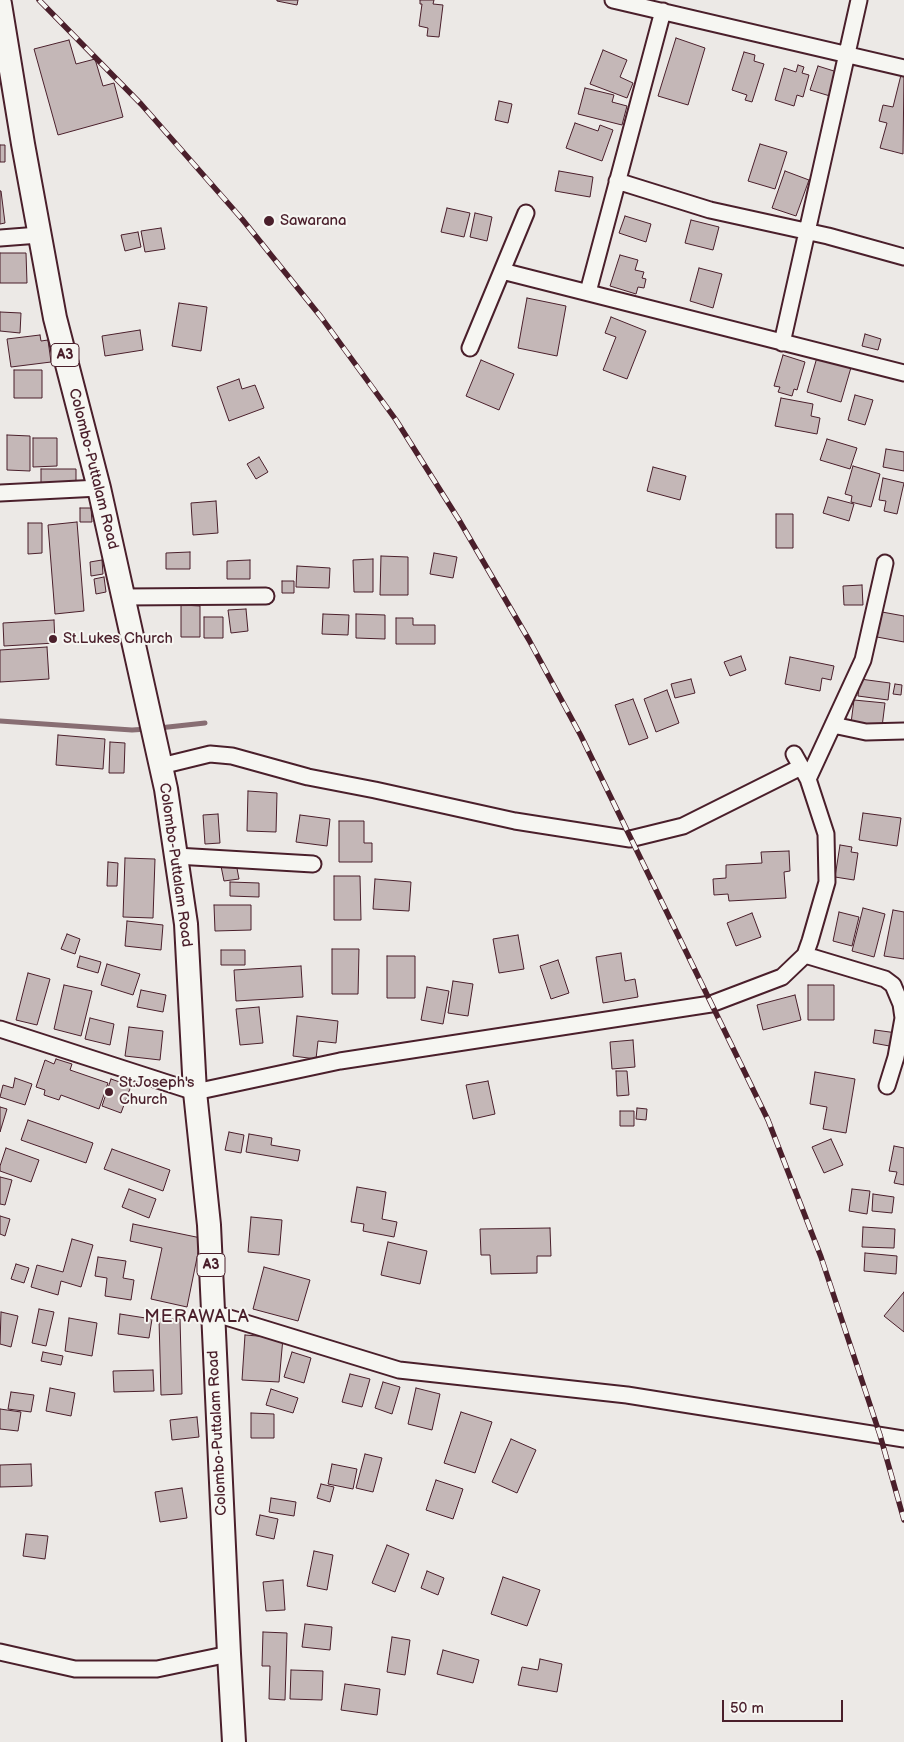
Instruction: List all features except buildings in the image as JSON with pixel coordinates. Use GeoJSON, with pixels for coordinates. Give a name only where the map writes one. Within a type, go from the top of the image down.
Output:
{"type":"FeatureCollection","features":[{"type":"Feature","properties":{"kind":"highway","name":"Colombo-Puttalam Road"},"geometry":{"type":"LineString","coordinates":[[0,4],[7,90],[55,318],[99,488],[161,766],[186,924],[195,1092],[209,1225],[228,1654],[234,1742]]}},
{"type":"Feature","properties":{"kind":"street"},"geometry":{"type":"LineString","coordinates":[[782,342],[859,0]]}},
{"type":"Feature","properties":{"kind":"street"},"geometry":{"type":"LineString","coordinates":[[622,1],[904,68]]}},
{"type":"Feature","properties":{"kind":"street"},"geometry":{"type":"LineString","coordinates":[[588,292],[663,11]]}},
{"type":"Feature","properties":{"kind":"street"},"geometry":{"type":"LineString","coordinates":[[617,181],[710,210],[904,257]]}},
{"type":"Feature","properties":{"kind":"street"},"geometry":{"type":"LineString","coordinates":[[470,348],[526,212]]}},
{"type":"Feature","properties":{"kind":"street"},"geometry":{"type":"LineString","coordinates":[[0,238],[39,235]]}},
{"type":"Feature","properties":{"kind":"street"},"geometry":{"type":"LineString","coordinates":[[502,271],[904,373]]}},
{"type":"Feature","properties":{"kind":"street"},"geometry":{"type":"LineString","coordinates":[[0,493],[99,488]]}},
{"type":"Feature","properties":{"kind":"street"},"geometry":{"type":"LineString","coordinates":[[161,766],[210,754],[232,756],[308,777],[515,820],[630,839],[683,826],[804,773],[833,725],[863,660],[885,562]]}},
{"type":"Feature","properties":{"kind":"street"},"geometry":{"type":"LineString","coordinates":[[123,597],[266,596]]}},
{"type":"Feature","properties":{"kind":"street"},"geometry":{"type":"LineString","coordinates":[[833,725],[866,732],[904,731]]}},
{"type":"Feature","properties":{"kind":"street"},"geometry":{"type":"LineString","coordinates":[[0,1029],[195,1092],[340,1061],[711,1004],[782,977],[806,955],[828,882],[826,834],[804,773],[794,754]]}},
{"type":"Feature","properties":{"kind":"street"},"geometry":{"type":"LineString","coordinates":[[176,856],[313,864]]}},
{"type":"Feature","properties":{"kind":"street"},"geometry":{"type":"LineString","coordinates":[[806,955],[885,979],[893,986],[902,1004],[903,1018],[896,1057],[887,1086]]}},
{"type":"Feature","properties":{"kind":"street"},"geometry":{"type":"LineString","coordinates":[[213,1313],[399,1370],[627,1395],[904,1439]]}},
{"type":"Feature","properties":{"kind":"street"},"geometry":{"type":"LineString","coordinates":[[0,1652],[76,1669],[157,1669],[228,1654]]}},
{"type":"Feature","properties":{"kind":"waterway"},"geometry":{"type":"LineString","coordinates":[[0,721],[132,730],[148,729]]}},
{"type":"Feature","properties":{"kind":"waterway"},"geometry":{"type":"LineString","coordinates":[[159,728],[205,723]]}},
{"type":"Feature","properties":{"kind":"railway"},"geometry":{"type":"LineString","coordinates":[[39,0],[141,104],[242,219],[321,317],[396,420],[459,520],[529,640],[581,736],[768,1120],[821,1257],[880,1435],[904,1520]]}},
{"type":"Feature","properties":{"kind":"place","name":"Sawarana"},"geometry":{"type":"Point","coordinates":[269,221]}},
{"type":"Feature","properties":{"kind":"place","name":"St.Lukes Church"},"geometry":{"type":"Point","coordinates":[53,639]}},
{"type":"Feature","properties":{"kind":"place","name":"St.Joseph's Church"},"geometry":{"type":"Point","coordinates":[109,1092]}},
{"type":"Feature","properties":{"kind":"district","name":"MERAWALA"},"geometry":{"type":"Point","coordinates":[197,1317]}}]}
